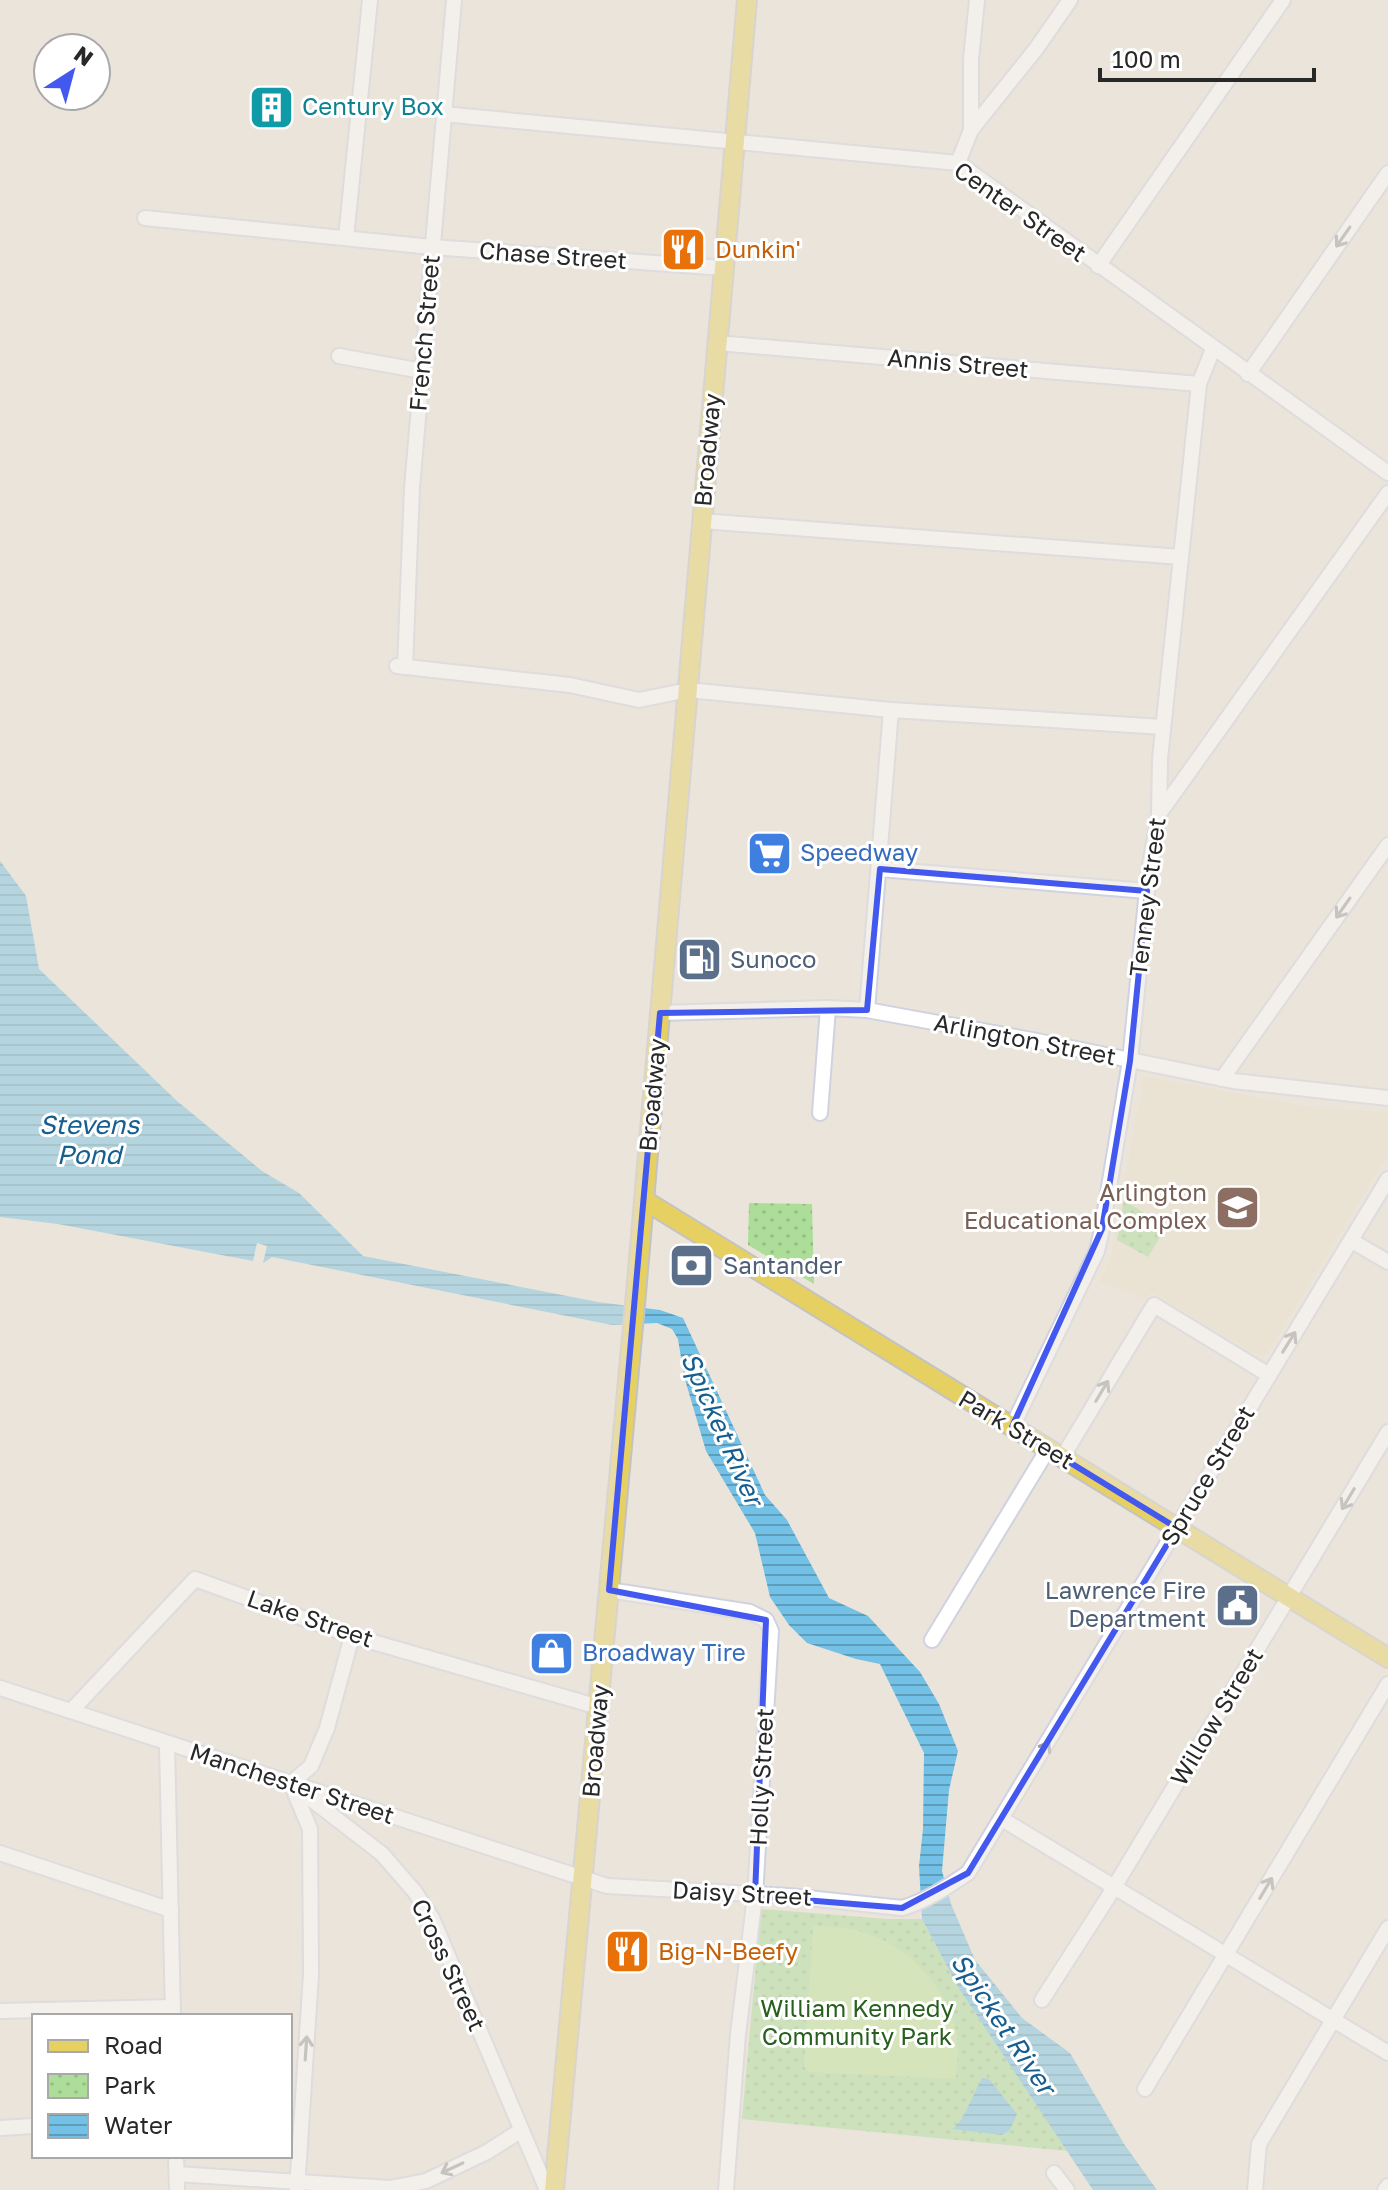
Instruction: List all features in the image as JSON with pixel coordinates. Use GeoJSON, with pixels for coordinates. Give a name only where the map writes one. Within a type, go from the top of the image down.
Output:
{"type":"FeatureCollection","features":[{"type":"Feature","properties":{"kind":"main road","name":"Broadway"},"geometry":{"type":"LineString","coordinates":[[554,2190],[632,1338],[747,0]]}},
{"type":"Feature","properties":{"kind":"main road","name":"Park Street"},"geometry":{"type":"LineString","coordinates":[[644,1200],[1388,1658]]}},
{"type":"Feature","properties":{"kind":"street"},"geometry":{"type":"LineString","coordinates":[[346,238],[370,0]]}},
{"type":"Feature","properties":{"kind":"street","name":"French Street"},"geometry":{"type":"LineString","coordinates":[[454,0],[412,488],[401,666],[570,685],[639,700],[688,690]]}},
{"type":"Feature","properties":{"kind":"street"},"geometry":{"type":"LineString","coordinates":[[968,0],[977,0],[971,59],[971,130]]}},
{"type":"Feature","properties":{"kind":"street"},"geometry":{"type":"LineString","coordinates":[[958,163],[971,130],[1036,49],[1070,0]]}},
{"type":"Feature","properties":{"kind":"street"},"geometry":{"type":"LineString","coordinates":[[1098,266],[1283,0]]}},
{"type":"Feature","properties":{"kind":"street","name":"Center Street"},"geometry":{"type":"LineString","coordinates":[[443,114],[958,163],[1388,473]]}},
{"type":"Feature","properties":{"kind":"street"},"geometry":{"type":"LineString","coordinates":[[1248,374],[1388,173]]}},
{"type":"Feature","properties":{"kind":"street","name":"Chase Street"},"geometry":{"type":"LineString","coordinates":[[145,218],[432,247],[724,268]]}},
{"type":"Feature","properties":{"kind":"street","name":"Annis Street"},"geometry":{"type":"LineString","coordinates":[[717,343],[1199,384]]}},
{"type":"Feature","properties":{"kind":"street","name":"Tenney Street"},"geometry":{"type":"LineString","coordinates":[[1012,1427],[1097,1251],[1130,1061],[1147,891],[1159,815],[1163,727],[1199,384],[1213,349]]}},
{"type":"Feature","properties":{"kind":"street"},"geometry":{"type":"LineString","coordinates":[[339,356],[422,371]]}},
{"type":"Feature","properties":{"kind":"street"},"geometry":{"type":"LineString","coordinates":[[1159,815],[1388,493]]}},
{"type":"Feature","properties":{"kind":"street"},"geometry":{"type":"LineString","coordinates":[[702,521],[1181,557]]}},
{"type":"Feature","properties":{"kind":"street"},"geometry":{"type":"LineString","coordinates":[[688,690],[891,710],[1163,727]]}},
{"type":"Feature","properties":{"kind":"street"},"geometry":{"type":"LineString","coordinates":[[867,1010],[891,710]]}},
{"type":"Feature","properties":{"kind":"street"},"geometry":{"type":"LineString","coordinates":[[1222,1079],[1388,845]]}},
{"type":"Feature","properties":{"kind":"street"},"geometry":{"type":"LineString","coordinates":[[880,869],[1147,891]]}},
{"type":"Feature","properties":{"kind":"street"},"geometry":{"type":"LineString","coordinates":[[820,1113],[828,1008]]}},
{"type":"Feature","properties":{"kind":"street","name":"Arlington Street"},"geometry":{"type":"LineString","coordinates":[[660,1013],[828,1008],[867,1010],[1222,1079],[1388,1098]]}},
{"type":"Feature","properties":{"kind":"street","name":"Spruce Street"},"geometry":{"type":"LineString","coordinates":[[902,1908],[938,1893],[968,1873],[1388,1179]]}},
{"type":"Feature","properties":{"kind":"street"},"geometry":{"type":"LineString","coordinates":[[1352,1241],[1388,1262]]}},
{"type":"Feature","properties":{"kind":"street"},"geometry":{"type":"LineString","coordinates":[[932,1640],[1154,1305],[1269,1375]]}},
{"type":"Feature","properties":{"kind":"street","name":"Willow Street"},"geometry":{"type":"LineString","coordinates":[[1042,2000],[1388,1432]]}},
{"type":"Feature","properties":{"kind":"street","name":"Lake Street"},"geometry":{"type":"LineString","coordinates":[[71,1711],[195,1579],[352,1636],[599,1707]]}},
{"type":"Feature","properties":{"kind":"street","name":"Holly Street"},"geometry":{"type":"LineString","coordinates":[[609,1590],[750,1612],[766,1620],[771,1631],[755,1896],[738,2034],[726,2190]]}},
{"type":"Feature","properties":{"kind":"street"},"geometry":{"type":"LineString","coordinates":[[297,2186],[311,1974],[310,1829],[291,1783],[311,1766],[327,1728],[352,1636]]}},
{"type":"Feature","properties":{"kind":"street"},"geometry":{"type":"LineString","coordinates":[[1145,2089],[1388,1684]]}},
{"type":"Feature","properties":{"kind":"street","name":"Manchester Street"},"geometry":{"type":"LineString","coordinates":[[0,1688],[584,1879]]}},
{"type":"Feature","properties":{"kind":"street"},"geometry":{"type":"LineString","coordinates":[[0,2011],[173,2012],[167,1743]]}},
{"type":"Feature","properties":{"kind":"street","name":"Cross Street"},"geometry":{"type":"LineString","coordinates":[[291,1783],[382,1854],[415,1892],[432,1918],[547,2190]]}},
{"type":"Feature","properties":{"kind":"street"},"geometry":{"type":"LineString","coordinates":[[1002,1819],[1388,2053]]}},
{"type":"Feature","properties":{"kind":"street"},"geometry":{"type":"LineString","coordinates":[[0,1853],[171,1910]]}},
{"type":"Feature","properties":{"kind":"street","name":"Daisy Street"},"geometry":{"type":"LineString","coordinates":[[584,1879],[607,1886],[804,1897],[902,1908]]}},
{"type":"Feature","properties":{"kind":"street"},"geometry":{"type":"LineString","coordinates":[[1255,2190],[1259,2144],[1388,1928]]}},
{"type":"Feature","properties":{"kind":"street"},"geometry":{"type":"LineString","coordinates":[[0,2128],[32,2126]]}},
{"type":"Feature","properties":{"kind":"street"},"geometry":{"type":"LineString","coordinates":[[177,2174],[297,2186],[390,2188],[426,2181],[487,2152],[520,2131]]}},
{"type":"Feature","properties":{"kind":"street"},"geometry":{"type":"LineString","coordinates":[[176,2158],[177,2190]]}},
{"type":"Feature","properties":{"kind":"street"},"geometry":{"type":"LineString","coordinates":[[1054,2173],[1067,2190]]}},
{"type":"Feature","properties":{"kind":"highlighted area"},"geometry":{"type":"Polygon","coordinates":[[[880,869],[1147,891],[1130,1061],[1102,1229],[1012,1427],[1177,1528],[968,1873],[902,1908],[755,1896],[766,1620],[609,1590],[660,1013],[867,1010],[880,869]]]}},
{"type":"Feature","properties":{"kind":"shaded area","name":"Arlington Educational Complex"},"geometry":{"type":"Polygon","coordinates":[[[1144,1076],[1310,1107],[1388,1112],[1388,1154],[1267,1354],[1259,1356],[1151,1292],[1146,1300],[1099,1281],[1110,1260],[1144,1076]]]}},
{"type":"Feature","properties":{"kind":"green space"},"geometry":{"type":"Polygon","coordinates":[[[1124,1200],[1166,1227],[1148,1257],[1117,1240],[1124,1200]]]}},
{"type":"Feature","properties":{"kind":"green space"},"geometry":{"type":"Polygon","coordinates":[[[749,1203],[812,1204],[814,1284],[748,1245],[749,1203]]]}},
{"type":"Feature","properties":{"kind":"green space","name":"William Kennedy Community Park"},"geometry":{"type":"Polygon","coordinates":[[[761,1909],[922,1919],[958,1987],[1068,2151],[742,2119],[761,1909]]]}},
{"type":"Feature","properties":{"kind":"green space"},"geometry":{"type":"Polygon","coordinates":[[[813,1925],[873,1935],[920,1966],[942,1996],[956,2030],[956,2079],[809,2072],[804,2067],[813,1925]]]}},
{"type":"Feature","properties":{"kind":"water"},"geometry":{"type":"Polygon","coordinates":[[[0,861],[26,896],[39,969],[177,1101],[262,1171],[299,1193],[363,1256],[598,1302],[660,1310],[683,1318],[765,1495],[787,1520],[829,1598],[868,1616],[920,1672],[939,1704],[958,1751],[949,1790],[942,1871],[951,1904],[975,1960],[1022,2018],[1070,2053],[1124,2144],[1157,2190],[1093,2190],[958,1987],[922,1919],[919,1866],[924,1753],[880,1664],[807,1643],[789,1625],[770,1597],[755,1533],[706,1451],[684,1376],[678,1339],[672,1329],[657,1323],[612,1325],[272,1257],[263,1263],[267,1246],[257,1243],[253,1261],[58,1224],[0,1217],[0,861]]]}},
{"type":"Feature","properties":{"kind":"water"},"geometry":{"type":"Polygon","coordinates":[[[982,2078],[989,2079],[1017,2114],[1010,2130],[1002,2135],[953,2129],[962,2119],[982,2078]]]}},
{"type":"Feature","properties":{"kind":"place","name":"Century Box"},"geometry":{"type":"Point","coordinates":[271,107]}},
{"type":"Feature","properties":{"kind":"place","name":"Dunkin'"},"geometry":{"type":"Point","coordinates":[684,250]}},
{"type":"Feature","properties":{"kind":"place","name":"Speedway"},"geometry":{"type":"Point","coordinates":[769,853]}},
{"type":"Feature","properties":{"kind":"place","name":"Sunoco"},"geometry":{"type":"Point","coordinates":[699,960]}},
{"type":"Feature","properties":{"kind":"place","name":"Arlington Educational Complex"},"geometry":{"type":"Point","coordinates":[1238,1207]}},
{"type":"Feature","properties":{"kind":"place","name":"Santander"},"geometry":{"type":"Point","coordinates":[692,1266]}},
{"type":"Feature","properties":{"kind":"place","name":"Lawrence Fire Department"},"geometry":{"type":"Point","coordinates":[1237,1605]}},
{"type":"Feature","properties":{"kind":"place","name":"Broadway Tire"},"geometry":{"type":"Point","coordinates":[551,1653]}},
{"type":"Feature","properties":{"kind":"place","name":"Big-N-Beefy"},"geometry":{"type":"Point","coordinates":[627,1952]}},
{"type":"Feature","properties":{"kind":"water label","name":"Stevens Pond"},"geometry":{"type":"Point","coordinates":[89,1140]}},
{"type":"Feature","properties":{"kind":"water label","name":"Spicket River"},"geometry":{"type":"Point","coordinates":[722,1429]}},
{"type":"Feature","properties":{"kind":"water label","name":"Spicket River"},"geometry":{"type":"Point","coordinates":[1003,2024]}}]}
